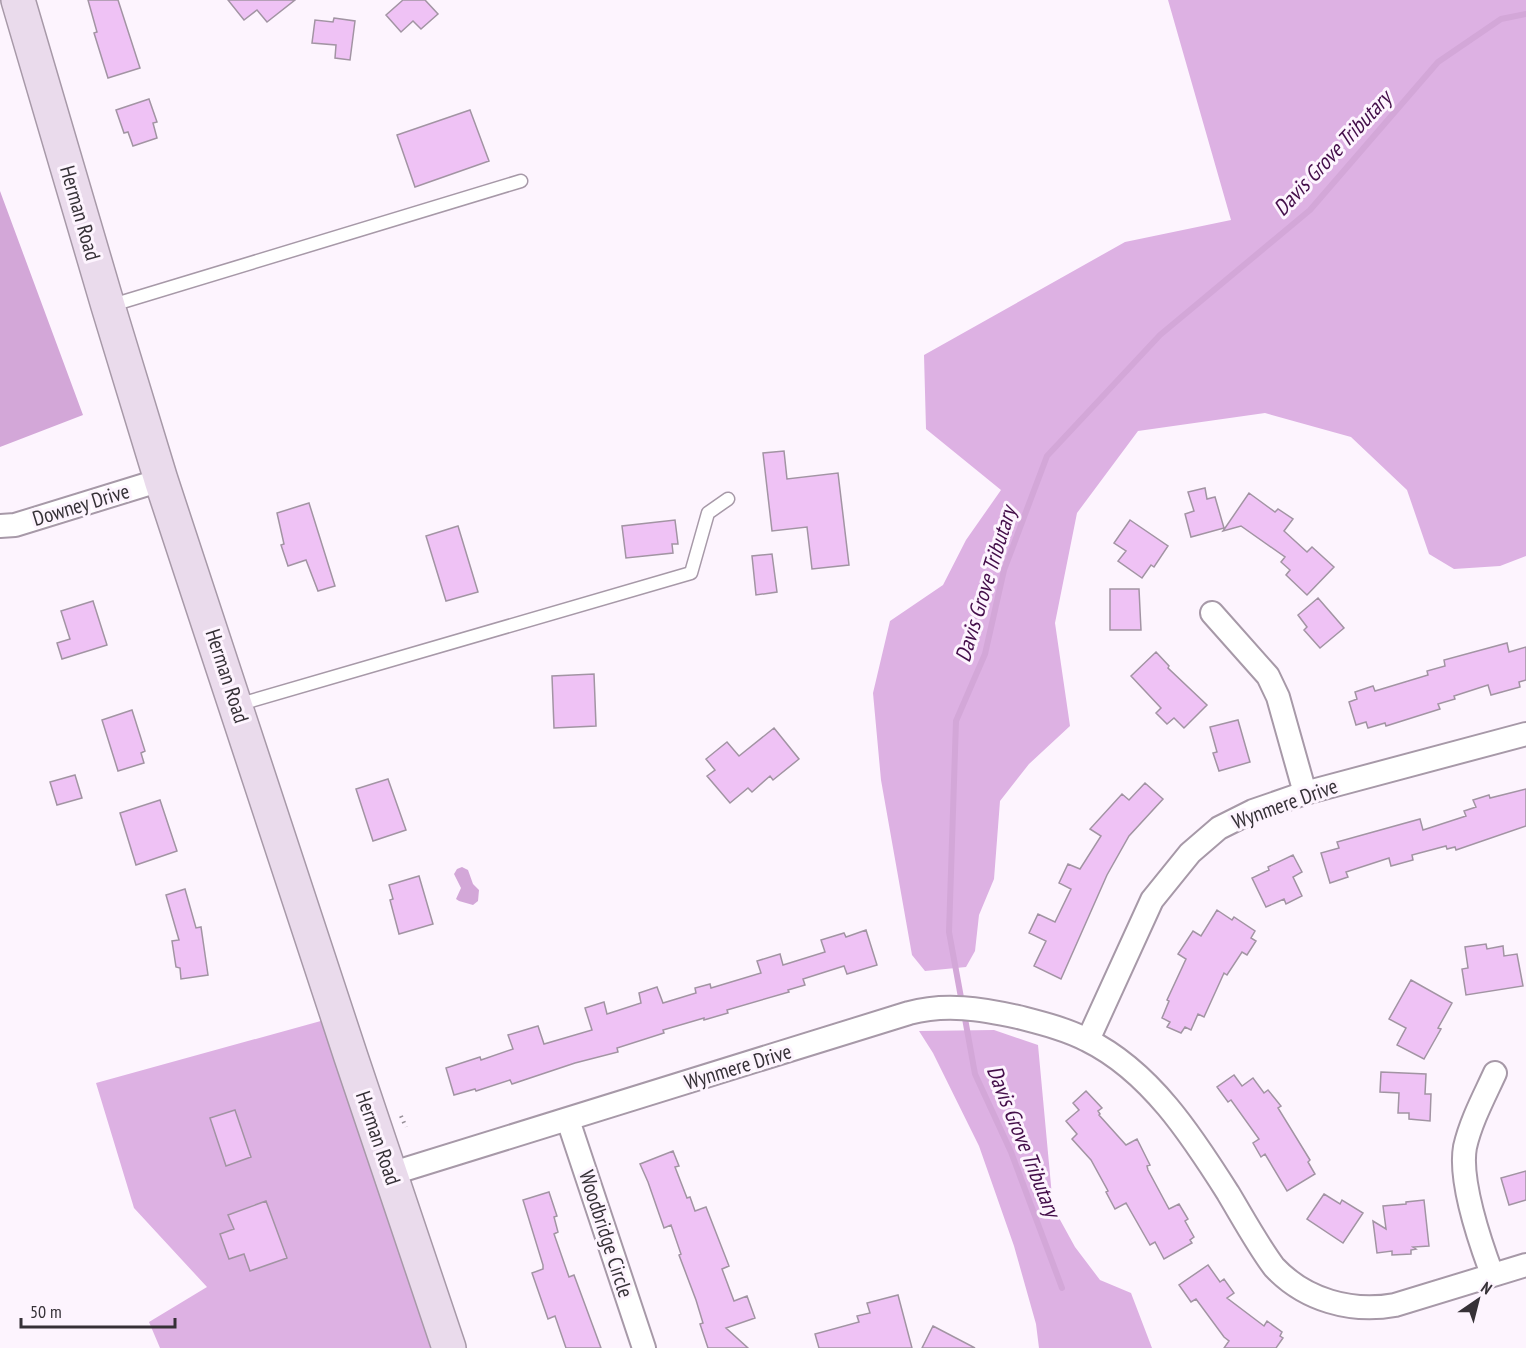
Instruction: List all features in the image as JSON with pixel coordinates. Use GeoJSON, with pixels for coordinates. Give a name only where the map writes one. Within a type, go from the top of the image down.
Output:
{"type":"FeatureCollection","features":[{"type":"Feature","properties":{"kind":"street","name":"Herman Road"},"geometry":{"type":"LineString","coordinates":[[18,0],[161,480],[449,1348]]}},
{"type":"Feature","properties":{"kind":"street","name":"Downey Drive"},"geometry":{"type":"LineString","coordinates":[[0,526],[15,525],[161,480]]}},
{"type":"Feature","properties":{"kind":"street"},"geometry":{"type":"LineString","coordinates":[[1212,613],[1268,676],[1278,697],[1305,793]]}},
{"type":"Feature","properties":{"kind":"street","name":"Wynmere Drive"},"geometry":{"type":"LineString","coordinates":[[1088,1040],[1152,900],[1190,853],[1228,823],[1253,811],[1305,793],[1526,734]]}},
{"type":"Feature","properties":{"kind":"street","name":"Wynmere Drive"},"geometry":{"type":"LineString","coordinates":[[390,1174],[909,1013],[962,1008],[1024,1019],[1088,1040],[1133,1072],[1182,1123],[1214,1170],[1265,1255],[1285,1279],[1319,1298],[1337,1305],[1379,1308],[1526,1265]]}},
{"type":"Feature","properties":{"kind":"street"},"geometry":{"type":"LineString","coordinates":[[1492,1274],[1484,1251],[1464,1169],[1465,1148],[1473,1120],[1495,1073]]}},
{"type":"Feature","properties":{"kind":"street","name":"Woodbridge Circle"},"geometry":{"type":"LineString","coordinates":[[568,1120],[644,1348]]}},
{"type":"Feature","properties":{"kind":"lane"},"geometry":{"type":"LineString","coordinates":[[108,306],[521,181]]}},
{"type":"Feature","properties":{"kind":"lane"},"geometry":{"type":"LineString","coordinates":[[236,705],[691,573],[708,513],[728,499]]}},
{"type":"Feature","properties":{"kind":"shaded area"},"geometry":{"type":"Polygon","coordinates":[[[1168,0],[1526,0],[1526,556],[1500,566],[1454,569],[1429,554],[1407,490],[1351,437],[1265,413],[1138,431],[1077,513],[1055,623],[1070,726],[1029,764],[1000,801],[994,879],[979,915],[975,951],[966,967],[925,971],[912,955],[881,780],[873,693],[890,621],[943,585],[966,540],[1001,490],[926,429],[924,355],[1125,242],[1231,220],[1168,0]]]}},
{"type":"Feature","properties":{"kind":"shaded area"},"geometry":{"type":"Polygon","coordinates":[[[0,191],[83,415],[0,447],[0,191]]]}},
{"type":"Feature","properties":{"kind":"shaded area"},"geometry":{"type":"Polygon","coordinates":[[[462,867],[468,870],[473,884],[479,890],[478,901],[473,905],[456,899],[461,888],[454,874],[462,867]]]}},
{"type":"Feature","properties":{"kind":"shaded area"},"geometry":{"type":"Polygon","coordinates":[[[328,1019],[432,1348],[160,1348],[149,1322],[207,1287],[134,1208],[96,1083],[328,1019]]]}},
{"type":"Feature","properties":{"kind":"shaded area"},"geometry":{"type":"Polygon","coordinates":[[[994,1030],[1038,1045],[1053,1207],[1075,1247],[1100,1280],[1131,1293],[1152,1348],[1039,1348],[1036,1324],[1014,1246],[979,1146],[933,1053],[919,1031],[994,1030]]]}},
{"type":"Feature","properties":{"kind":"building"},"geometry":{"type":"Polygon","coordinates":[[[88,0],[118,0],[140,68],[108,78],[94,33],[97,32],[88,0]]]}},
{"type":"Feature","properties":{"kind":"building"},"geometry":{"type":"Polygon","coordinates":[[[228,0],[295,0],[267,22],[257,10],[244,20],[228,0]]]}},
{"type":"Feature","properties":{"kind":"building"},"geometry":{"type":"Polygon","coordinates":[[[403,0],[425,0],[438,14],[421,29],[413,21],[401,32],[386,15],[403,0]]]}},
{"type":"Feature","properties":{"kind":"building"},"geometry":{"type":"Polygon","coordinates":[[[334,18],[355,21],[350,60],[335,58],[336,45],[312,43],[315,20],[333,22],[334,18]]]}},
{"type":"Feature","properties":{"kind":"building"},"geometry":{"type":"Polygon","coordinates":[[[149,99],[157,122],[153,123],[157,138],[133,146],[128,132],[124,133],[116,110],[149,99]]]}},
{"type":"Feature","properties":{"kind":"building"},"geometry":{"type":"Polygon","coordinates":[[[470,110],[489,161],[415,187],[397,135],[470,110]]]}},
{"type":"Feature","properties":{"kind":"building"},"geometry":{"type":"Polygon","coordinates":[[[784,451],[787,479],[838,473],[849,565],[812,569],[807,527],[772,531],[763,453],[784,451]]]}},
{"type":"Feature","properties":{"kind":"building"},"geometry":{"type":"Polygon","coordinates":[[[1205,488],[1207,499],[1215,497],[1224,528],[1191,537],[1185,514],[1194,511],[1188,492],[1205,488]]]}},
{"type":"Feature","properties":{"kind":"building"},"geometry":{"type":"Polygon","coordinates":[[[1249,493],[1275,512],[1278,509],[1293,519],[1284,531],[1307,552],[1312,547],[1334,567],[1307,595],[1286,575],[1290,570],[1281,562],[1285,557],[1241,526],[1223,531],[1249,493]]]}},
{"type":"Feature","properties":{"kind":"building"},"geometry":{"type":"Polygon","coordinates":[[[309,503],[335,586],[318,591],[306,560],[288,566],[281,545],[284,544],[277,513],[309,503]]]}},
{"type":"Feature","properties":{"kind":"building"},"geometry":{"type":"Polygon","coordinates":[[[675,520],[678,544],[672,544],[673,553],[626,558],[622,526],[675,520]]]}},
{"type":"Feature","properties":{"kind":"building"},"geometry":{"type":"Polygon","coordinates":[[[1130,520],[1168,546],[1154,567],[1151,565],[1142,578],[1118,561],[1126,551],[1114,543],[1130,520]]]}},
{"type":"Feature","properties":{"kind":"building"},"geometry":{"type":"Polygon","coordinates":[[[458,526],[478,592],[446,601],[426,536],[458,526]]]}},
{"type":"Feature","properties":{"kind":"building"},"geometry":{"type":"Polygon","coordinates":[[[772,554],[777,592],[756,595],[752,556],[772,554]]]}},
{"type":"Feature","properties":{"kind":"building"},"geometry":{"type":"Polygon","coordinates":[[[1110,589],[1139,589],[1141,630],[1110,630],[1110,589]]]}},
{"type":"Feature","properties":{"kind":"building"},"geometry":{"type":"Polygon","coordinates":[[[1318,598],[1344,628],[1320,648],[1304,630],[1307,627],[1298,615],[1318,598]]]}},
{"type":"Feature","properties":{"kind":"building"},"geometry":{"type":"Polygon","coordinates":[[[93,601],[107,645],[62,659],[57,643],[70,639],[61,611],[93,601]]]}},
{"type":"Feature","properties":{"kind":"building"},"geometry":{"type":"Polygon","coordinates":[[[1507,643],[1509,652],[1526,647],[1526,680],[1519,682],[1520,687],[1491,695],[1488,685],[1438,704],[1440,709],[1386,726],[1385,723],[1368,728],[1366,722],[1356,725],[1349,702],[1357,699],[1355,692],[1373,686],[1375,691],[1428,675],[1427,671],[1445,666],[1444,660],[1507,643]]]}},
{"type":"Feature","properties":{"kind":"building"},"geometry":{"type":"Polygon","coordinates":[[[1156,652],[1169,666],[1168,668],[1207,705],[1184,728],[1174,718],[1167,724],[1156,713],[1161,708],[1131,676],[1156,652]]]}},
{"type":"Feature","properties":{"kind":"building"},"geometry":{"type":"Polygon","coordinates":[[[594,674],[596,726],[554,728],[552,676],[594,674]]]}},
{"type":"Feature","properties":{"kind":"building"},"geometry":{"type":"Polygon","coordinates":[[[132,710],[145,751],[141,753],[144,763],[118,771],[102,720],[132,710]]]}},
{"type":"Feature","properties":{"kind":"building"},"geometry":{"type":"Polygon","coordinates":[[[1238,720],[1250,762],[1219,771],[1213,753],[1217,752],[1210,727],[1238,720]]]}},
{"type":"Feature","properties":{"kind":"building"},"geometry":{"type":"Polygon","coordinates":[[[774,728],[799,759],[773,780],[770,776],[752,792],[748,788],[730,803],[707,776],[715,770],[706,759],[727,742],[739,756],[774,728]]]}},
{"type":"Feature","properties":{"kind":"building"},"geometry":{"type":"Polygon","coordinates":[[[75,775],[82,798],[57,805],[50,782],[75,775]]]}},
{"type":"Feature","properties":{"kind":"building"},"geometry":{"type":"Polygon","coordinates":[[[388,779],[406,830],[373,841],[356,789],[388,779]]]}},
{"type":"Feature","properties":{"kind":"building"},"geometry":{"type":"Polygon","coordinates":[[[1145,783],[1163,799],[1129,836],[1107,875],[1061,979],[1034,966],[1046,941],[1029,933],[1038,914],[1055,922],[1071,889],[1059,883],[1068,864],[1080,869],[1101,836],[1090,829],[1122,794],[1129,800],[1145,783]]]}},
{"type":"Feature","properties":{"kind":"building"},"geometry":{"type":"Polygon","coordinates":[[[1526,789],[1526,826],[1456,850],[1455,847],[1447,849],[1446,846],[1412,855],[1413,860],[1391,866],[1389,858],[1346,872],[1348,877],[1330,883],[1321,853],[1339,848],[1337,842],[1420,819],[1423,830],[1466,816],[1464,811],[1476,807],[1473,800],[1526,789]]]}},
{"type":"Feature","properties":{"kind":"building"},"geometry":{"type":"Polygon","coordinates":[[[160,800],[177,851],[136,865],[120,813],[160,800]]]}},
{"type":"Feature","properties":{"kind":"building"},"geometry":{"type":"Polygon","coordinates":[[[1293,855],[1302,872],[1293,877],[1302,896],[1286,904],[1284,899],[1266,907],[1252,878],[1293,855]]]}},
{"type":"Feature","properties":{"kind":"building"},"geometry":{"type":"Polygon","coordinates":[[[419,876],[433,924],[399,934],[390,900],[393,899],[389,885],[419,876]]]}},
{"type":"Feature","properties":{"kind":"building"},"geometry":{"type":"Polygon","coordinates":[[[185,889],[196,928],[201,927],[208,975],[181,979],[180,968],[176,967],[172,941],[179,940],[166,895],[185,889]]]}},
{"type":"Feature","properties":{"kind":"building"},"geometry":{"type":"Polygon","coordinates":[[[1217,910],[1232,920],[1234,917],[1255,931],[1251,938],[1256,941],[1247,955],[1242,952],[1227,975],[1224,973],[1204,1017],[1198,1014],[1191,1030],[1185,1027],[1181,1033],[1167,1027],[1170,1022],[1162,1018],[1169,1001],[1167,1000],[1186,959],[1178,954],[1193,931],[1201,936],[1217,910]]]}},
{"type":"Feature","properties":{"kind":"building"},"geometry":{"type":"Polygon","coordinates":[[[866,930],[877,965],[847,974],[844,966],[803,979],[805,985],[788,990],[789,992],[727,1010],[728,1013],[663,1030],[664,1033],[617,1048],[618,1052],[575,1063],[512,1084],[510,1080],[476,1091],[475,1089],[454,1095],[446,1068],[480,1057],[481,1060],[513,1049],[508,1035],[538,1026],[544,1044],[592,1030],[585,1008],[604,1002],[607,1014],[641,1003],[639,993],[657,987],[663,1003],[696,993],[695,988],[710,984],[711,988],[761,973],[757,961],[780,954],[783,965],[825,952],[821,940],[844,933],[846,937],[866,930]]]}},
{"type":"Feature","properties":{"kind":"building"},"geometry":{"type":"Polygon","coordinates":[[[1486,944],[1487,949],[1503,946],[1504,956],[1517,954],[1523,986],[1466,995],[1462,969],[1468,968],[1465,947],[1486,944]]]}},
{"type":"Feature","properties":{"kind":"building"},"geometry":{"type":"Polygon","coordinates":[[[1411,980],[1452,1003],[1424,1059],[1397,1045],[1406,1028],[1389,1019],[1411,980]]]}},
{"type":"Feature","properties":{"kind":"building"},"geometry":{"type":"Polygon","coordinates":[[[1381,1072],[1426,1074],[1425,1094],[1431,1094],[1430,1121],[1409,1119],[1409,1113],[1398,1113],[1399,1093],[1380,1092],[1381,1072]]]}},
{"type":"Feature","properties":{"kind":"building"},"geometry":{"type":"Polygon","coordinates":[[[1234,1075],[1242,1086],[1253,1078],[1264,1093],[1268,1090],[1281,1106],[1278,1108],[1310,1160],[1308,1162],[1315,1174],[1287,1191],[1265,1154],[1261,1157],[1253,1143],[1259,1139],[1231,1100],[1228,1102],[1217,1087],[1234,1075]]]}},
{"type":"Feature","properties":{"kind":"building"},"geometry":{"type":"Polygon","coordinates":[[[1086,1091],[1102,1108],[1098,1111],[1099,1115],[1126,1145],[1137,1139],[1150,1165],[1147,1166],[1148,1170],[1169,1209],[1179,1204],[1188,1219],[1185,1221],[1194,1237],[1190,1240],[1192,1243],[1164,1259],[1155,1242],[1150,1245],[1126,1203],[1115,1209],[1091,1160],[1072,1139],[1077,1134],[1066,1121],[1079,1110],[1073,1103],[1086,1091]]]}},
{"type":"Feature","properties":{"kind":"building"},"geometry":{"type":"Polygon","coordinates":[[[235,1110],[251,1157],[226,1166],[210,1118],[235,1110]]]}},
{"type":"Feature","properties":{"kind":"building"},"geometry":{"type":"Polygon","coordinates":[[[673,1151],[679,1166],[675,1167],[687,1198],[690,1197],[695,1211],[706,1207],[729,1266],[722,1269],[734,1301],[747,1296],[755,1318],[726,1328],[748,1348],[708,1348],[700,1324],[703,1323],[671,1225],[664,1228],[640,1164],[673,1151]]]}},
{"type":"Feature","properties":{"kind":"building"},"geometry":{"type":"Polygon","coordinates":[[[1526,1171],[1526,1200],[1509,1205],[1501,1178],[1526,1171]]]}},
{"type":"Feature","properties":{"kind":"building"},"geometry":{"type":"Polygon","coordinates":[[[549,1192],[557,1216],[554,1217],[558,1232],[554,1234],[569,1277],[574,1275],[601,1348],[566,1348],[555,1316],[548,1319],[532,1273],[543,1269],[543,1265],[523,1200],[549,1192]]]}},
{"type":"Feature","properties":{"kind":"building"},"geometry":{"type":"Polygon","coordinates":[[[1324,1194],[1340,1204],[1342,1200],[1363,1213],[1343,1243],[1307,1219],[1324,1194]]]}},
{"type":"Feature","properties":{"kind":"building"},"geometry":{"type":"Polygon","coordinates":[[[1424,1200],[1429,1246],[1413,1247],[1416,1249],[1411,1250],[1411,1254],[1392,1255],[1392,1251],[1377,1253],[1373,1221],[1386,1229],[1383,1206],[1424,1200]]]}},
{"type":"Feature","properties":{"kind":"building"},"geometry":{"type":"Polygon","coordinates":[[[266,1201],[287,1258],[250,1271],[244,1254],[229,1259],[220,1234],[234,1229],[228,1215],[266,1201]]]}},
{"type":"Feature","properties":{"kind":"building"},"geometry":{"type":"Polygon","coordinates":[[[1208,1265],[1220,1282],[1224,1279],[1234,1293],[1227,1298],[1264,1326],[1267,1321],[1282,1332],[1280,1336],[1283,1338],[1276,1348],[1224,1348],[1229,1341],[1196,1299],[1191,1302],[1179,1285],[1208,1265]]]}},
{"type":"Feature","properties":{"kind":"building"},"geometry":{"type":"Polygon","coordinates":[[[898,1295],[912,1348],[819,1348],[815,1334],[859,1322],[857,1316],[870,1313],[867,1303],[898,1295]]]}},
{"type":"Feature","properties":{"kind":"building"},"geometry":{"type":"Polygon","coordinates":[[[933,1326],[975,1348],[922,1348],[933,1326]]]}},
{"type":"Feature","properties":{"kind":"waterway","name":"Davis Grove Tributary"},"geometry":{"type":"LineString","coordinates":[[962,1003],[949,932],[956,721],[985,654],[1004,570],[1047,456],[1160,335],[1310,210],[1438,62],[1501,19],[1526,14]]}},
{"type":"Feature","properties":{"kind":"waterway","name":"Davis Grove Tributary"},"geometry":{"type":"LineString","coordinates":[[964,1013],[975,1074],[1011,1152],[1062,1288]]}}]}
